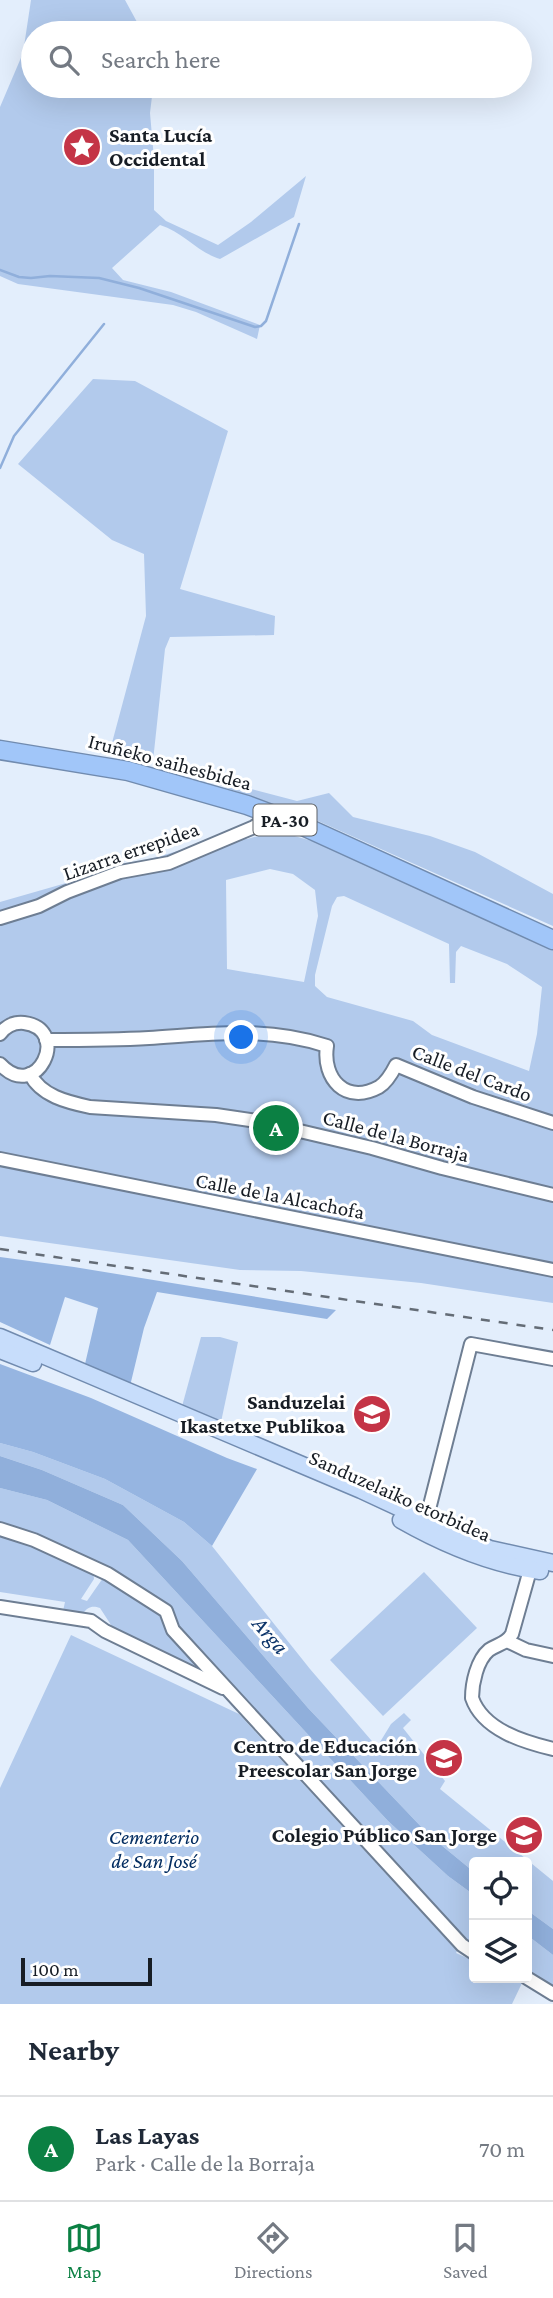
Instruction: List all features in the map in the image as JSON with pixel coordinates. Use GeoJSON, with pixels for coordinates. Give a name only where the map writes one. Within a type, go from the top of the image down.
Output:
{"type":"FeatureCollection","features":[{"type":"Feature","properties":{"kind":"highway","name":"Iruñeko saihesbidea"},"geometry":{"type":"LineString","coordinates":[[0,750],[128,771],[190,787],[272,815],[553,940]]}},
{"type":"Feature","properties":{"kind":"main road","name":"Sanduzelaiko etorbidea"},"geometry":{"type":"LineString","coordinates":[[0,1338],[38,1359],[358,1498],[440,1541],[476,1556],[531,1564],[553,1563]]}},
{"type":"Feature","properties":{"kind":"main road","name":"Sanduzelaiko etorbidea"},"geometry":{"type":"LineString","coordinates":[[0,1348],[38,1359],[361,1490],[490,1549],[553,1573]]}},
{"type":"Feature","properties":{"kind":"street","name":"Lizarra errepidea"},"geometry":{"type":"LineString","coordinates":[[0,918],[39,906],[67,892],[120,873],[169,863],[254,827],[272,815]]}},
{"type":"Feature","properties":{"kind":"street"},"geometry":{"type":"LineString","coordinates":[[0,1034],[10,1025],[26,1023],[38,1029],[46,1040],[47,1057],[43,1064],[30,1074],[15,1075],[0,1065]]}},
{"type":"Feature","properties":{"kind":"street","name":"Calle del Cardo"},"geometry":{"type":"LineString","coordinates":[[46,1040],[250,1032],[281,1034],[327,1046],[327,1069],[334,1082],[344,1089],[360,1091],[378,1088],[386,1082],[396,1065],[473,1097],[553,1123]]}},
{"type":"Feature","properties":{"kind":"street","name":"Calle de la Borraja"},"geometry":{"type":"LineString","coordinates":[[30,1074],[34,1083],[47,1093],[72,1103],[90,1107],[216,1115],[257,1121],[553,1195]]}},
{"type":"Feature","properties":{"kind":"street","name":"Calle de la Alcachofa"},"geometry":{"type":"LineString","coordinates":[[0,1160],[553,1270]]}},
{"type":"Feature","properties":{"kind":"street"},"geometry":{"type":"LineString","coordinates":[[0,1329],[20,1339],[38,1359]]}},
{"type":"Feature","properties":{"kind":"street"},"geometry":{"type":"LineString","coordinates":[[426,1521],[471,1344],[553,1359]]}},
{"type":"Feature","properties":{"kind":"street"},"geometry":{"type":"LineString","coordinates":[[0,1529],[34,1540],[108,1574],[157,1604],[170,1616],[173,1630],[469,1950]]}},
{"type":"Feature","properties":{"kind":"street"},"geometry":{"type":"LineString","coordinates":[[531,1564],[516,1615],[503,1632],[503,1637],[507,1642],[526,1650],[553,1656]]}},
{"type":"Feature","properties":{"kind":"street"},"geometry":{"type":"LineString","coordinates":[[0,1607],[91,1621],[105,1631],[232,1693]]}},
{"type":"Feature","properties":{"kind":"street"},"geometry":{"type":"LineString","coordinates":[[507,1642],[491,1649],[481,1660],[472,1689],[475,1705],[492,1723],[511,1736],[553,1749]]}},
{"type":"Feature","properties":{"kind":"street"},"geometry":{"type":"LineString","coordinates":[[532,1981],[553,1994]]}},
{"type":"Feature","properties":{"kind":"green space"},"geometry":{"type":"Polygon","coordinates":[[[31,0],[125,0],[136,21],[28,21],[31,0]]]}},
{"type":"Feature","properties":{"kind":"green space"},"geometry":{"type":"Polygon","coordinates":[[[21,58],[21,98],[152,98],[154,210],[166,221],[218,245],[251,222],[306,176],[294,217],[220,259],[160,225],[112,268],[123,280],[171,292],[260,325],[257,339],[196,312],[173,305],[18,284],[0,276],[0,107],[21,58]]]}},
{"type":"Feature","properties":{"kind":"green space"},"geometry":{"type":"Polygon","coordinates":[[[93,379],[135,381],[228,431],[180,589],[275,616],[274,635],[170,637],[165,649],[153,761],[109,754],[146,616],[144,554],[112,540],[18,464],[93,379]]]}},
{"type":"Feature","properties":{"kind":"green space"},"geometry":{"type":"Polygon","coordinates":[[[174,769],[297,801],[329,793],[353,817],[430,836],[475,852],[553,894],[553,926],[318,821],[174,769]]]}},
{"type":"Feature","properties":{"kind":"green space"},"geometry":{"type":"Polygon","coordinates":[[[277,831],[319,843],[553,950],[553,1303],[421,1283],[301,1271],[240,1270],[0,1236],[0,902],[237,834],[247,839],[277,831]],[[270,869],[226,880],[227,969],[304,982],[318,916],[315,890],[293,874],[270,869]],[[344,896],[337,897],[332,906],[315,975],[315,986],[327,997],[413,1021],[432,1035],[529,1071],[537,1034],[542,987],[507,964],[461,946],[456,952],[455,983],[450,983],[449,944],[344,896]]]}},
{"type":"Feature","properties":{"kind":"green space"},"geometry":{"type":"Polygon","coordinates":[[[201,1337],[220,1337],[238,1342],[221,1422],[181,1410],[201,1337]]]}},
{"type":"Feature","properties":{"kind":"green space"},"geometry":{"type":"Polygon","coordinates":[[[0,1443],[33,1452],[105,1479],[184,1522],[212,1546],[310,1669],[377,1747],[391,1724],[404,1713],[411,1720],[403,1728],[445,1781],[440,1789],[524,1857],[469,1857],[469,1868],[429,1835],[308,1708],[182,1561],[123,1505],[42,1470],[0,1456],[0,1443]]]}},
{"type":"Feature","properties":{"kind":"green space"},"geometry":{"type":"Polygon","coordinates":[[[0,1488],[47,1500],[128,1540],[388,1821],[448,1876],[469,1891],[469,1946],[371,1842],[258,1713],[175,1628],[171,1612],[162,1603],[130,1583],[89,1563],[40,1541],[34,1544],[93,1571],[94,1579],[81,1599],[87,1601],[103,1578],[106,1578],[163,1612],[170,1630],[202,1665],[200,1669],[113,1628],[100,1608],[90,1607],[82,1614],[63,1611],[65,1602],[0,1592],[0,1488]]]}},
{"type":"Feature","properties":{"kind":"green space"},"geometry":{"type":"Polygon","coordinates":[[[424,1572],[477,1628],[383,1716],[330,1660],[424,1572]]]}},
{"type":"Feature","properties":{"kind":"green space","name":"Cementerio de San José"},"geometry":{"type":"Polygon","coordinates":[[[71,1635],[239,1714],[456,1953],[469,1959],[469,1983],[522,1983],[512,2004],[0,2004],[0,1788],[71,1635]]]}},
{"type":"Feature","properties":{"kind":"green space"},"geometry":{"type":"Polygon","coordinates":[[[532,1864],[553,1881],[553,1929],[532,1914],[532,1864]]]}},
{"type":"Feature","properties":{"kind":"green space"},"geometry":{"type":"Polygon","coordinates":[[[532,1939],[553,1955],[553,1987],[532,1975],[532,1939]]]}},
{"type":"Feature","properties":{"kind":"shaded area"},"geometry":{"type":"Polygon","coordinates":[[[0,1257],[336,1310],[327,1319],[157,1292],[144,1328],[130,1386],[85,1364],[98,1308],[65,1297],[50,1345],[0,1322],[0,1257]]]}},
{"type":"Feature","properties":{"kind":"shaded area"},"geometry":{"type":"Polygon","coordinates":[[[0,1364],[91,1398],[257,1469],[212,1546],[184,1522],[105,1479],[33,1452],[0,1443],[0,1364]]]}},
{"type":"Feature","properties":{"kind":"shaded area"},"geometry":{"type":"Polygon","coordinates":[[[0,1456],[42,1470],[123,1505],[182,1561],[308,1708],[429,1835],[469,1868],[469,1891],[448,1876],[388,1821],[128,1540],[47,1500],[0,1488],[0,1456]]]}},
{"type":"Feature","properties":{"kind":"shaded area"},"geometry":{"type":"Polygon","coordinates":[[[532,1914],[553,1929],[553,1955],[532,1939],[532,1914]]]}},
{"type":"Feature","properties":{"kind":"waterway"},"geometry":{"type":"LineString","coordinates":[[0,270],[31,278],[99,278],[139,288],[255,327],[266,321],[299,224]]}},
{"type":"Feature","properties":{"kind":"waterway"},"geometry":{"type":"LineString","coordinates":[[0,468],[14,436],[104,324]]}},
{"type":"Feature","properties":{"kind":"railway"},"geometry":{"type":"LineString","coordinates":[[0,1249],[553,1330]]}},
{"type":"Feature","properties":{"kind":"place","name":"Santa Lucía Occidental"},"geometry":{"type":"Point","coordinates":[82,147]}},
{"type":"Feature","properties":{"kind":"place","name":"Las Layas"},"geometry":{"type":"Point","coordinates":[276,1128]}},
{"type":"Feature","properties":{"kind":"place","name":"Sanduzelai Ikastetxe Publikoa"},"geometry":{"type":"Point","coordinates":[372,1414]}},
{"type":"Feature","properties":{"kind":"place","name":"Centro de Educación Preescolar San Jorge"},"geometry":{"type":"Point","coordinates":[444,1758]}},
{"type":"Feature","properties":{"kind":"place","name":"Colegio Público San Jorge"},"geometry":{"type":"Point","coordinates":[524,1835]}},
{"type":"Feature","properties":{"kind":"water label","name":"Arga"},"geometry":{"type":"Point","coordinates":[271,1635]}}]}
